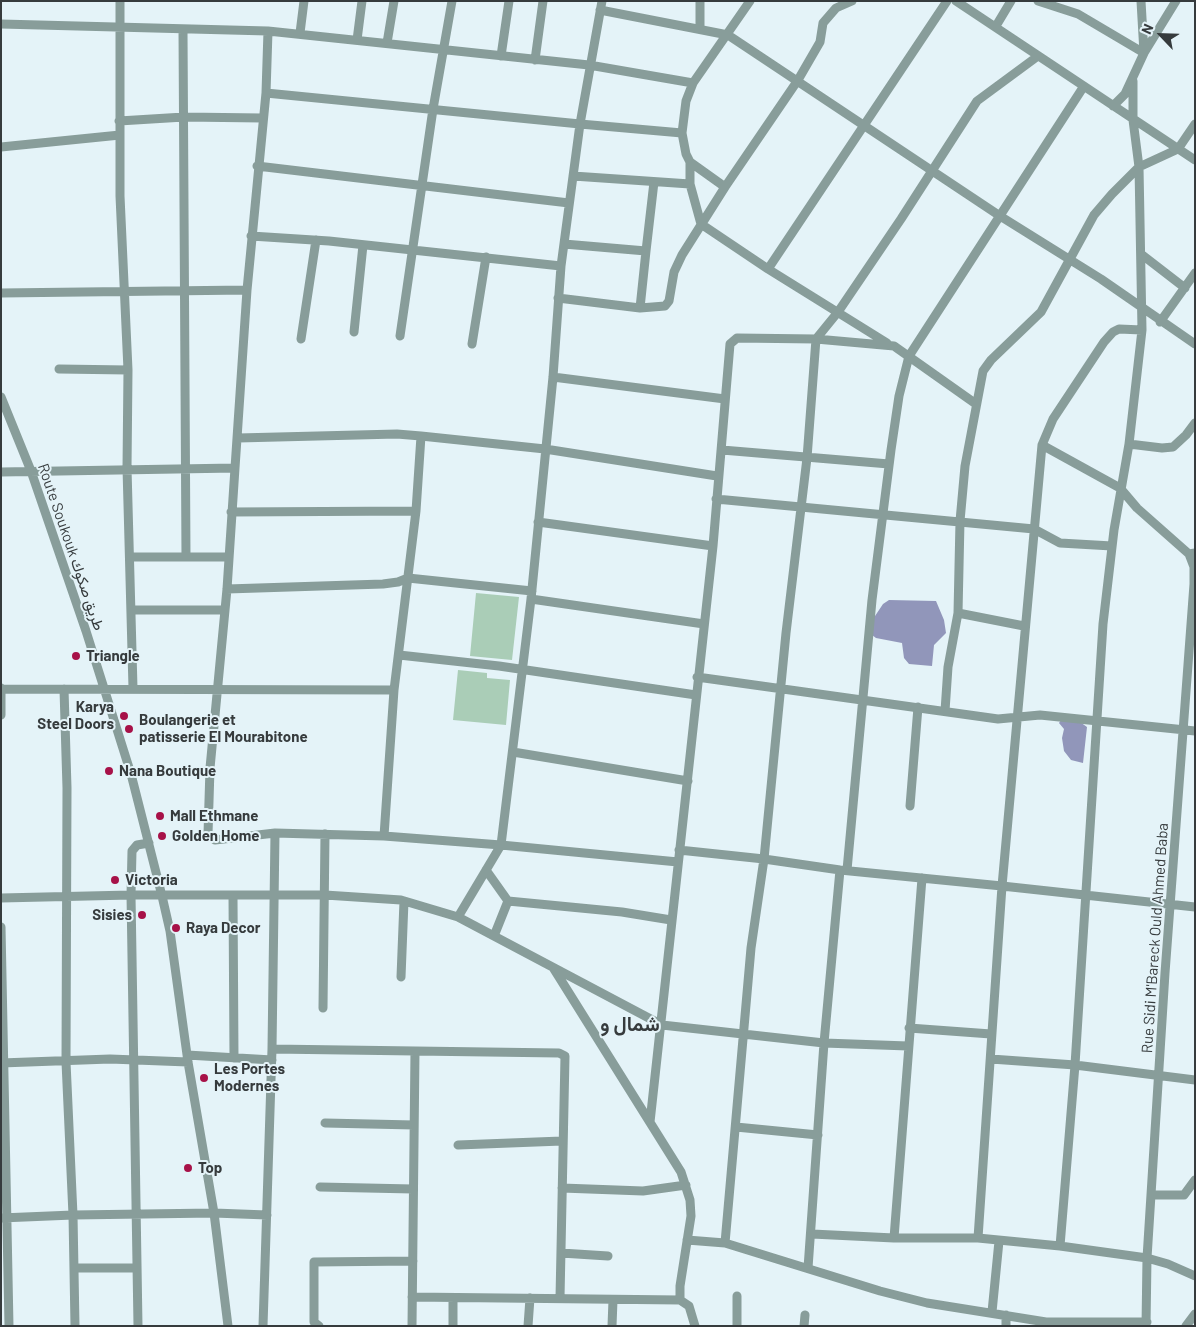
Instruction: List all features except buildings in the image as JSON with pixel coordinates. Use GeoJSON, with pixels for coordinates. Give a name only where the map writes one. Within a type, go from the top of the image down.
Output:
{"type":"FeatureCollection","features":[{"type":"Feature","properties":{"kind":"street"},"geometry":{"type":"LineString","coordinates":[[120,1],[119,121],[128,370],[127,468],[133,688]]}},
{"type":"Feature","properties":{"kind":"street"},"geometry":{"type":"LineString","coordinates":[[300,33],[304,1]]}},
{"type":"Feature","properties":{"kind":"street"},"geometry":{"type":"LineString","coordinates":[[357,40],[362,1]]}},
{"type":"Feature","properties":{"kind":"street"},"geometry":{"type":"LineString","coordinates":[[387,43],[394,1]]}},
{"type":"Feature","properties":{"kind":"street"},"geometry":{"type":"LineString","coordinates":[[400,336],[433,109],[452,1]]}},
{"type":"Feature","properties":{"kind":"street"},"geometry":{"type":"LineString","coordinates":[[501,56],[509,1]]}},
{"type":"Feature","properties":{"kind":"street"},"geometry":{"type":"LineString","coordinates":[[535,60],[543,1]]}},
{"type":"Feature","properties":{"kind":"street"},"geometry":{"type":"LineString","coordinates":[[700,1],[700,29]]}},
{"type":"Feature","properties":{"kind":"street"},"geometry":{"type":"LineString","coordinates":[[750,1],[693,83],[686,101],[682,133],[686,154],[690,162],[690,184],[701,224],[768,269],[890,345],[898,348],[976,404]]}},
{"type":"Feature","properties":{"kind":"street"},"geometry":{"type":"LineString","coordinates":[[558,298],[640,308],[665,306],[669,301],[678,263],[701,224],[798,80],[820,42],[824,24],[836,8],[852,1]]}},
{"type":"Feature","properties":{"kind":"street"},"geometry":{"type":"LineString","coordinates":[[768,269],[946,1]]}},
{"type":"Feature","properties":{"kind":"street"},"geometry":{"type":"LineString","coordinates":[[956,1],[1195,160]]}},
{"type":"Feature","properties":{"kind":"street"},"geometry":{"type":"LineString","coordinates":[[996,26],[1011,1]]}},
{"type":"Feature","properties":{"kind":"street"},"geometry":{"type":"LineString","coordinates":[[1038,1],[1059,4],[1144,53]]}},
{"type":"Feature","properties":{"kind":"street"},"geometry":{"type":"LineString","coordinates":[[1113,106],[1125,94],[1133,81],[1144,53],[1176,1]]}},
{"type":"Feature","properties":{"kind":"street"},"geometry":{"type":"LineString","coordinates":[[1140,2],[1144,53]]}},
{"type":"Feature","properties":{"kind":"street"},"geometry":{"type":"LineString","coordinates":[[458,917],[501,845],[531,595],[568,202],[589,66],[601,5],[728,35],[1000,216],[1142,306],[1160,322],[1195,344]]}},
{"type":"Feature","properties":{"kind":"street"},"geometry":{"type":"LineString","coordinates":[[1,24],[120,26],[183,30],[300,33],[589,66],[693,83]]}},
{"type":"Feature","properties":{"kind":"street"},"geometry":{"type":"LineString","coordinates":[[183,30],[186,290],[186,557]]}},
{"type":"Feature","properties":{"kind":"street"},"geometry":{"type":"LineString","coordinates":[[268,31],[266,93],[251,236],[227,589],[210,768],[208,834],[214,840],[275,833],[384,836],[678,862]]}},
{"type":"Feature","properties":{"kind":"street"},"geometry":{"type":"LineString","coordinates":[[726,1243],[751,948],[764,859],[780,688],[807,458],[816,339],[838,312],[977,102],[1038,56]]}},
{"type":"Feature","properties":{"kind":"street"},"geometry":{"type":"LineString","coordinates":[[1060,1246],[1074,1065],[1096,721],[1112,546],[1120,488],[1129,444],[1142,330],[1139,168],[1133,120],[1133,81]]}},
{"type":"Feature","properties":{"kind":"street"},"geometry":{"type":"LineString","coordinates":[[808,1268],[812,1234],[824,1042],[861,700],[899,396],[909,356],[1084,86]]}},
{"type":"Feature","properties":{"kind":"street"},"geometry":{"type":"LineString","coordinates":[[266,93],[682,133]]}},
{"type":"Feature","properties":{"kind":"street"},"geometry":{"type":"LineString","coordinates":[[119,121],[184,117],[262,118]]}},
{"type":"Feature","properties":{"kind":"street"},"geometry":{"type":"LineString","coordinates":[[945,711],[948,667],[958,613],[960,521],[966,466],[983,371],[991,360],[1042,312],[1094,215],[1112,194],[1139,168],[1178,149],[1195,124]]}},
{"type":"Feature","properties":{"kind":"street"},"geometry":{"type":"LineString","coordinates":[[1,148],[120,135]]}},
{"type":"Feature","properties":{"kind":"street"},"geometry":{"type":"LineString","coordinates":[[690,162],[725,187]]}},
{"type":"Feature","properties":{"kind":"street"},"geometry":{"type":"LineString","coordinates":[[257,166],[568,202]]}},
{"type":"Feature","properties":{"kind":"street"},"geometry":{"type":"LineString","coordinates":[[573,176],[690,184]]}},
{"type":"Feature","properties":{"kind":"street"},"geometry":{"type":"LineString","coordinates":[[640,308],[654,182]]}},
{"type":"Feature","properties":{"kind":"street"},"geometry":{"type":"LineString","coordinates":[[251,236],[316,240],[561,266]]}},
{"type":"Feature","properties":{"kind":"street"},"geometry":{"type":"LineString","coordinates":[[301,339],[316,240]]}},
{"type":"Feature","properties":{"kind":"street"},"geometry":{"type":"LineString","coordinates":[[564,244],[646,251]]}},
{"type":"Feature","properties":{"kind":"street"},"geometry":{"type":"LineString","coordinates":[[354,332],[364,245]]}},
{"type":"Feature","properties":{"kind":"street"},"geometry":{"type":"LineString","coordinates":[[1141,254],[1185,288]]}},
{"type":"Feature","properties":{"kind":"street"},"geometry":{"type":"LineString","coordinates":[[472,344],[486,257]]}},
{"type":"Feature","properties":{"kind":"street"},"geometry":{"type":"LineString","coordinates":[[1160,322],[1195,273]]}},
{"type":"Feature","properties":{"kind":"street"},"geometry":{"type":"LineString","coordinates":[[1,293],[247,290]]}},
{"type":"Feature","properties":{"kind":"street"},"geometry":{"type":"LineString","coordinates":[[978,1238],[1002,886],[1018,716],[1024,626],[1031,581],[1042,445],[1053,419],[1104,342],[1113,332],[1119,329],[1142,330]]}},
{"type":"Feature","properties":{"kind":"street"},"geometry":{"type":"LineString","coordinates":[[650,1122],[688,781],[697,677],[713,546],[717,476],[722,450],[730,344],[733,340],[816,339],[890,345]]}},
{"type":"Feature","properties":{"kind":"street"},"geometry":{"type":"LineString","coordinates":[[59,369],[128,370]]}},
{"type":"Feature","properties":{"kind":"street"},"geometry":{"type":"LineString","coordinates":[[553,377],[725,399]]}},
{"type":"Feature","properties":{"kind":"street","name":"Route Soukouk طريق صكوك"},"geometry":{"type":"LineString","coordinates":[[1,397],[31,471],[75,596],[132,774],[149,842],[170,930],[187,1059],[214,1213],[228,1326]]}},
{"type":"Feature","properties":{"kind":"street"},"geometry":{"type":"LineString","coordinates":[[1129,444],[1162,448],[1173,447],[1195,423]]}},
{"type":"Feature","properties":{"kind":"street"},"geometry":{"type":"LineString","coordinates":[[238,438],[397,434],[545,450],[717,476]]}},
{"type":"Feature","properties":{"kind":"street"},"geometry":{"type":"LineString","coordinates":[[384,836],[394,690],[416,511],[421,436]]}},
{"type":"Feature","properties":{"kind":"street"},"geometry":{"type":"LineString","coordinates":[[1042,445],[1120,488],[1137,508],[1192,553]]}},
{"type":"Feature","properties":{"kind":"street"},"geometry":{"type":"LineString","coordinates":[[722,450],[889,464]]}},
{"type":"Feature","properties":{"kind":"street"},"geometry":{"type":"LineString","coordinates":[[1,472],[127,468],[235,468]]}},
{"type":"Feature","properties":{"kind":"street"},"geometry":{"type":"LineString","coordinates":[[716,499],[1034,528],[1060,543],[1112,546]]}},
{"type":"Feature","properties":{"kind":"street"},"geometry":{"type":"LineString","coordinates":[[231,512],[416,511]]}},
{"type":"Feature","properties":{"kind":"street"},"geometry":{"type":"LineString","coordinates":[[538,522],[713,546]]}},
{"type":"Feature","properties":{"kind":"street","name":"Rue Sidi M'Bareck Ould Ahmed Baba"},"geometry":{"type":"LineString","coordinates":[[1146,1324],[1147,1258],[1151,1195],[1194,584],[1192,553]]}},
{"type":"Feature","properties":{"kind":"street"},"geometry":{"type":"LineString","coordinates":[[130,557],[229,557]]}},
{"type":"Feature","properties":{"kind":"street"},"geometry":{"type":"LineString","coordinates":[[227,589],[383,584],[398,582],[408,578],[531,595],[704,624]]}},
{"type":"Feature","properties":{"kind":"street"},"geometry":{"type":"LineString","coordinates":[[132,610],[225,610]]}},
{"type":"Feature","properties":{"kind":"street"},"geometry":{"type":"LineString","coordinates":[[958,613],[1024,626]]}},
{"type":"Feature","properties":{"kind":"street"},"geometry":{"type":"LineString","coordinates":[[399,655],[696,694]]}},
{"type":"Feature","properties":{"kind":"street"},"geometry":{"type":"LineString","coordinates":[[697,677],[998,719],[1018,716],[1040,716],[1195,731]]}},
{"type":"Feature","properties":{"kind":"street"},"geometry":{"type":"LineString","coordinates":[[1,716],[1,688],[394,690]]}},
{"type":"Feature","properties":{"kind":"street"},"geometry":{"type":"LineString","coordinates":[[64,689],[67,788],[65,897],[66,1062],[73,1215],[75,1326]]}},
{"type":"Feature","properties":{"kind":"street"},"geometry":{"type":"LineString","coordinates":[[910,806],[918,708]]}},
{"type":"Feature","properties":{"kind":"street"},"geometry":{"type":"LineString","coordinates":[[513,752],[688,781]]}},
{"type":"Feature","properties":{"kind":"street"},"geometry":{"type":"LineString","coordinates":[[263,1326],[272,1060],[275,833]]}},
{"type":"Feature","properties":{"kind":"street"},"geometry":{"type":"LineString","coordinates":[[323,1008],[325,834]]}},
{"type":"Feature","properties":{"kind":"street"},"geometry":{"type":"LineString","coordinates":[[138,1326],[135,1216],[132,851],[137,845],[149,842]]}},
{"type":"Feature","properties":{"kind":"street"},"geometry":{"type":"LineString","coordinates":[[679,850],[844,870],[1195,907]]}},
{"type":"Feature","properties":{"kind":"street"},"geometry":{"type":"LineString","coordinates":[[486,870],[508,901],[622,912],[672,920]]}},
{"type":"Feature","properties":{"kind":"street"},"geometry":{"type":"LineString","coordinates":[[894,1238],[922,878]]}},
{"type":"Feature","properties":{"kind":"street"},"geometry":{"type":"LineString","coordinates":[[1,898],[131,895],[325,895],[375,897],[404,901],[458,917],[662,1025],[824,1042],[908,1046]]}},
{"type":"Feature","properties":{"kind":"street"},"geometry":{"type":"LineString","coordinates":[[233,896],[234,1058]]}},
{"type":"Feature","properties":{"kind":"street"},"geometry":{"type":"LineString","coordinates":[[401,977],[404,901]]}},
{"type":"Feature","properties":{"kind":"street"},"geometry":{"type":"LineString","coordinates":[[494,936],[508,901]]}},
{"type":"Feature","properties":{"kind":"street"},"geometry":{"type":"LineString","coordinates":[[1,927],[4,1274],[9,1326]]}},
{"type":"Feature","properties":{"kind":"street"},"geometry":{"type":"LineString","coordinates":[[553,967],[681,1172],[686,1185],[691,1208],[680,1286],[680,1300]]}},
{"type":"Feature","properties":{"kind":"street"},"geometry":{"type":"LineString","coordinates":[[909,1028],[992,1034]]}},
{"type":"Feature","properties":{"kind":"street"},"geometry":{"type":"LineString","coordinates":[[272,1049],[562,1054],[566,1063],[562,1141],[560,1298]]}},
{"type":"Feature","properties":{"kind":"street"},"geometry":{"type":"LineString","coordinates":[[412,1326],[415,1051]]}},
{"type":"Feature","properties":{"kind":"street"},"geometry":{"type":"LineString","coordinates":[[2,1063],[234,1058],[272,1060]]}},
{"type":"Feature","properties":{"kind":"street"},"geometry":{"type":"LineString","coordinates":[[991,1060],[1074,1065],[1159,1074],[1195,1080]]}},
{"type":"Feature","properties":{"kind":"street"},"geometry":{"type":"LineString","coordinates":[[325,1123],[414,1125]]}},
{"type":"Feature","properties":{"kind":"street"},"geometry":{"type":"LineString","coordinates":[[736,1127],[818,1135]]}},
{"type":"Feature","properties":{"kind":"street"},"geometry":{"type":"LineString","coordinates":[[458,1145],[562,1141]]}},
{"type":"Feature","properties":{"kind":"street"},"geometry":{"type":"LineString","coordinates":[[1151,1195],[1184,1195],[1195,1180]]}},
{"type":"Feature","properties":{"kind":"street"},"geometry":{"type":"LineString","coordinates":[[562,1188],[643,1191],[686,1185]]}},
{"type":"Feature","properties":{"kind":"street"},"geometry":{"type":"LineString","coordinates":[[320,1186],[414,1189]]}},
{"type":"Feature","properties":{"kind":"street"},"geometry":{"type":"LineString","coordinates":[[3,1218],[214,1213],[267,1215]]}},
{"type":"Feature","properties":{"kind":"street"},"geometry":{"type":"LineString","coordinates":[[812,1234],[894,1238],[978,1238],[1060,1246],[1147,1258],[1168,1264],[1195,1276]]}},
{"type":"Feature","properties":{"kind":"street"},"geometry":{"type":"LineString","coordinates":[[687,1240],[726,1243],[927,1303],[1046,1322],[1146,1324]]}},
{"type":"Feature","properties":{"kind":"street"},"geometry":{"type":"LineString","coordinates":[[992,1312],[999,1241]]}},
{"type":"Feature","properties":{"kind":"street"},"geometry":{"type":"LineString","coordinates":[[561,1253],[608,1256]]}},
{"type":"Feature","properties":{"kind":"street"},"geometry":{"type":"LineString","coordinates":[[319,1326],[314,1322],[314,1262],[413,1261]]}},
{"type":"Feature","properties":{"kind":"street"},"geometry":{"type":"LineString","coordinates":[[74,1268],[137,1268]]}},
{"type":"Feature","properties":{"kind":"street"},"geometry":{"type":"LineString","coordinates":[[737,1296],[737,1326]]}},
{"type":"Feature","properties":{"kind":"street"},"geometry":{"type":"LineString","coordinates":[[412,1298],[680,1300],[689,1306],[695,1326]]}},
{"type":"Feature","properties":{"kind":"street"},"geometry":{"type":"LineString","coordinates":[[528,1326],[530,1298]]}},
{"type":"Feature","properties":{"kind":"street"},"geometry":{"type":"LineString","coordinates":[[453,1299],[453,1326]]}},
{"type":"Feature","properties":{"kind":"street"},"geometry":{"type":"LineString","coordinates":[[612,1326],[613,1300]]}},
{"type":"Feature","properties":{"kind":"street"},"geometry":{"type":"LineString","coordinates":[[804,1326],[805,1314]]}},
{"type":"Feature","properties":{"kind":"street"},"geometry":{"type":"LineString","coordinates":[[1186,1326],[1195,1314]]}},
{"type":"Feature","properties":{"kind":"street"},"geometry":{"type":"LineString","coordinates":[[1006,1315],[1006,1326]]}},
{"type":"Feature","properties":{"kind":"green space"},"geometry":{"type":"Polygon","coordinates":[[[476,593],[519,597],[512,660],[470,656],[476,593]]]}},
{"type":"Feature","properties":{"kind":"green space"},"geometry":{"type":"Polygon","coordinates":[[[458,670],[487,673],[487,678],[510,680],[506,725],[453,720],[458,670]]]}},
{"type":"Feature","properties":{"kind":"water"},"geometry":{"type":"Polygon","coordinates":[[[889,600],[936,601],[944,620],[946,633],[934,645],[932,666],[909,664],[904,658],[902,643],[876,638],[872,635],[873,619],[883,604],[889,600]]]}},
{"type":"Feature","properties":{"kind":"water"},"geometry":{"type":"Polygon","coordinates":[[[1061,720],[1080,722],[1087,727],[1083,763],[1071,760],[1064,751],[1062,738],[1064,729],[1059,723],[1061,720]]]}},
{"type":"Feature","properties":{"kind":"place","name":"Triangle"},"geometry":{"type":"Point","coordinates":[76,656]}},
{"type":"Feature","properties":{"kind":"place","name":"Karya Steel Doors"},"geometry":{"type":"Point","coordinates":[124,716]}},
{"type":"Feature","properties":{"kind":"place","name":"Boulangerie et patisserie El Mourabitone"},"geometry":{"type":"Point","coordinates":[129,729]}},
{"type":"Feature","properties":{"kind":"place","name":"Nana Boutique"},"geometry":{"type":"Point","coordinates":[109,771]}},
{"type":"Feature","properties":{"kind":"place","name":"Mall Ethmane"},"geometry":{"type":"Point","coordinates":[160,816]}},
{"type":"Feature","properties":{"kind":"place","name":"Golden Home"},"geometry":{"type":"Point","coordinates":[162,836]}},
{"type":"Feature","properties":{"kind":"place","name":"Victoria"},"geometry":{"type":"Point","coordinates":[115,880]}},
{"type":"Feature","properties":{"kind":"place","name":"Sisies"},"geometry":{"type":"Point","coordinates":[142,915]}},
{"type":"Feature","properties":{"kind":"place","name":"Raya Decor"},"geometry":{"type":"Point","coordinates":[176,928]}},
{"type":"Feature","properties":{"kind":"place","name":"Les Portes Modernes"},"geometry":{"type":"Point","coordinates":[204,1078]}},
{"type":"Feature","properties":{"kind":"place","name":"Top"},"geometry":{"type":"Point","coordinates":[188,1168]}},
{"type":"Feature","properties":{"kind":"district","name":"شمال و"},"geometry":{"type":"Point","coordinates":[630,1024]}}]}
